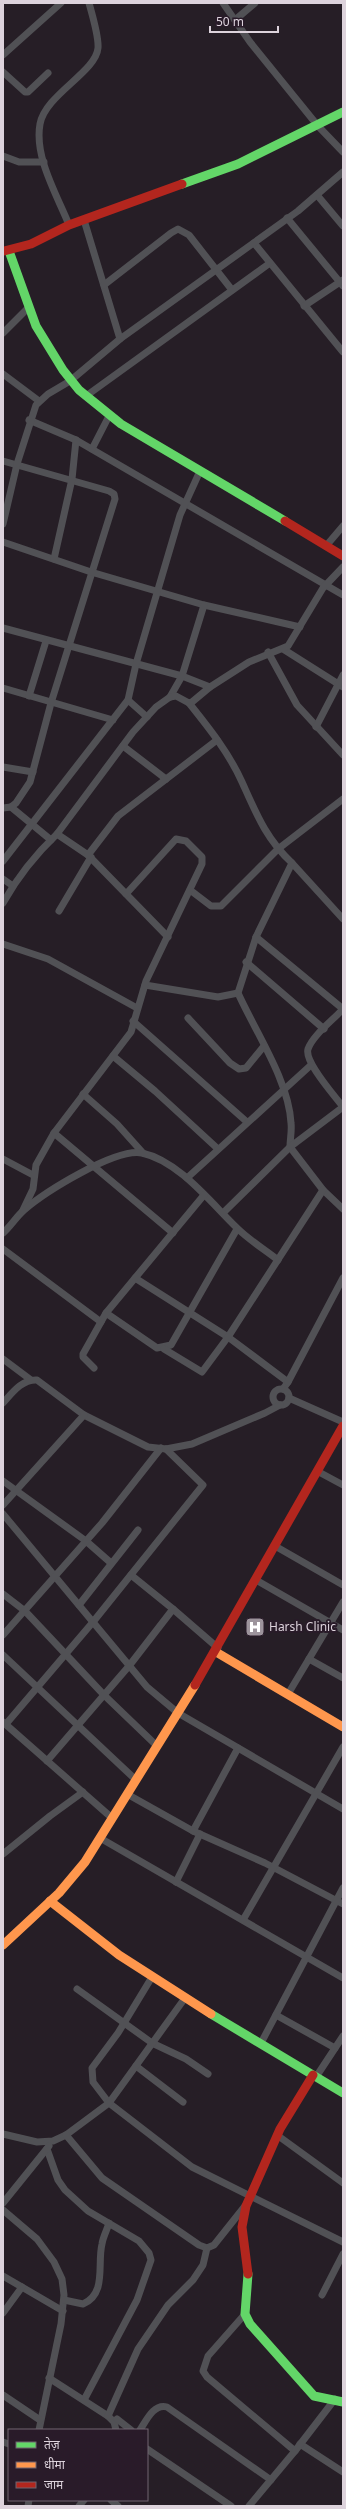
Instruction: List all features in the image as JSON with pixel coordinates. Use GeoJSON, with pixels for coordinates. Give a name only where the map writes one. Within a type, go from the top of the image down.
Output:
{"type":"FeatureCollection","features":[{"type":"Feature","properties":{"kind":"street"},"geometry":{"type":"LineString","coordinates":[[3,55],[61,3]]}},
{"type":"Feature","properties":{"kind":"street"},"geometry":{"type":"LineString","coordinates":[[69,225],[44,162],[39,135],[40,122],[66,86],[88,66],[98,47],[89,3]]}},
{"type":"Feature","properties":{"kind":"street"},"geometry":{"type":"LineString","coordinates":[[223,3],[250,42],[318,126],[343,152]]}},
{"type":"Feature","properties":{"kind":"street"},"geometry":{"type":"LineString","coordinates":[[235,20],[255,3]]}},
{"type":"Feature","properties":{"kind":"street"},"geometry":{"type":"LineString","coordinates":[[3,72],[25,92],[28,92],[48,73]]}},
{"type":"Feature","properties":{"kind":"street"},"geometry":{"type":"LineString","coordinates":[[343,112],[318,126],[238,164],[69,225],[30,244],[6,251],[27,310],[49,352],[70,381],[86,396],[109,416],[343,556]]}},
{"type":"Feature","properties":{"kind":"street"},"geometry":{"type":"LineString","coordinates":[[3,156],[19,162],[44,162]]}},
{"type":"Feature","properties":{"kind":"street"},"geometry":{"type":"LineString","coordinates":[[3,524],[29,420],[39,401],[70,381],[120,339],[288,218],[343,172]]}},
{"type":"Feature","properties":{"kind":"street"},"geometry":{"type":"LineString","coordinates":[[317,195],[343,226]]}},
{"type":"Feature","properties":{"kind":"street"},"geometry":{"type":"LineString","coordinates":[[288,218],[342,282],[304,306]]}},
{"type":"Feature","properties":{"kind":"street"},"geometry":{"type":"LineString","coordinates":[[84,220],[120,339]]}},
{"type":"Feature","properties":{"kind":"street"},"geometry":{"type":"LineString","coordinates":[[104,285],[178,229],[189,235],[232,290]]}},
{"type":"Feature","properties":{"kind":"street"},"geometry":{"type":"LineString","coordinates":[[254,242],[304,306],[343,352]]}},
{"type":"Feature","properties":{"kind":"street"},"geometry":{"type":"LineString","coordinates":[[86,396],[270,263]]}},
{"type":"Feature","properties":{"kind":"street"},"geometry":{"type":"LineString","coordinates":[[3,333],[27,310]]}},
{"type":"Feature","properties":{"kind":"street"},"geometry":{"type":"LineString","coordinates":[[3,374],[39,401]]}},
{"type":"Feature","properties":{"kind":"street"},"geometry":{"type":"LineString","coordinates":[[92,449],[109,416]]}},
{"type":"Feature","properties":{"kind":"street"},"geometry":{"type":"LineString","coordinates":[[29,420],[76,440],[343,595]]}},
{"type":"Feature","properties":{"kind":"street"},"geometry":{"type":"LineString","coordinates":[[54,559],[72,479],[76,440]]}},
{"type":"Feature","properties":{"kind":"street"},"geometry":{"type":"LineString","coordinates":[[3,461],[72,479],[114,494],[114,499],[51,703],[30,782],[11,808]]}},
{"type":"Feature","properties":{"kind":"street"},"geometry":{"type":"LineString","coordinates":[[3,861],[128,700],[136,664],[184,504],[200,471]]}},
{"type":"Feature","properties":{"kind":"street"},"geometry":{"type":"LineString","coordinates":[[326,546],[343,526]]}},
{"type":"Feature","properties":{"kind":"street"},"geometry":{"type":"LineString","coordinates":[[3,542],[91,572],[204,605],[300,627]]}},
{"type":"Feature","properties":{"kind":"street"},"geometry":{"type":"LineString","coordinates":[[189,703],[210,686],[268,652],[283,649],[288,646],[326,585],[343,567]]}},
{"type":"Feature","properties":{"kind":"street"},"geometry":{"type":"LineString","coordinates":[[3,903],[13,886],[57,834],[123,746],[147,717],[170,697],[182,676],[204,605]]}},
{"type":"Feature","properties":{"kind":"street"},"geometry":{"type":"LineString","coordinates":[[3,628],[46,641],[182,676],[210,686]]}},
{"type":"Feature","properties":{"kind":"street"},"geometry":{"type":"LineString","coordinates":[[28,696],[46,641]]}},
{"type":"Feature","properties":{"kind":"street"},"geometry":{"type":"LineString","coordinates":[[283,649],[340,685]]}},
{"type":"Feature","properties":{"kind":"street"},"geometry":{"type":"LineString","coordinates":[[268,652],[297,704],[343,755]]}},
{"type":"Feature","properties":{"kind":"street"},"geometry":{"type":"LineString","coordinates":[[316,726],[340,685],[343,675]]}},
{"type":"Feature","properties":{"kind":"street"},"geometry":{"type":"LineString","coordinates":[[3,688],[113,720]]}},
{"type":"Feature","properties":{"kind":"street"},"geometry":{"type":"LineString","coordinates":[[170,697],[180,697],[189,703],[217,740],[242,782],[257,817],[278,849],[343,919]]}},
{"type":"Feature","properties":{"kind":"street"},"geometry":{"type":"LineString","coordinates":[[128,700],[147,717]]}},
{"type":"Feature","properties":{"kind":"street"},"geometry":{"type":"LineString","coordinates":[[59,911],[90,856],[118,816],[217,740]]}},
{"type":"Feature","properties":{"kind":"street"},"geometry":{"type":"LineString","coordinates":[[123,746],[166,779]]}},
{"type":"Feature","properties":{"kind":"street"},"geometry":{"type":"LineString","coordinates":[[3,767],[33,772]]}},
{"type":"Feature","properties":{"kind":"street"},"geometry":{"type":"LineString","coordinates":[[190,890],[211,906],[221,906],[278,849],[343,799]]}},
{"type":"Feature","properties":{"kind":"street"},"geometry":{"type":"LineString","coordinates":[[3,808],[11,808],[51,840]]}},
{"type":"Feature","properties":{"kind":"street"},"geometry":{"type":"LineString","coordinates":[[57,834],[90,856],[168,937]]}},
{"type":"Feature","properties":{"kind":"street"},"geometry":{"type":"LineString","coordinates":[[23,1210],[33,1189],[34,1175],[54,1133],[127,1038],[145,985],[203,861],[186,841],[176,839],[126,894]]}},
{"type":"Feature","properties":{"kind":"street"},"geometry":{"type":"LineString","coordinates":[[292,863],[256,937],[246,962],[238,993],[278,1074],[291,1123],[290,1147],[323,1190],[343,1209]]}},
{"type":"Feature","properties":{"kind":"street"},"geometry":{"type":"LineString","coordinates":[[3,879],[13,886]]}},
{"type":"Feature","properties":{"kind":"street"},"geometry":{"type":"LineString","coordinates":[[223,1213],[290,1147],[343,1107],[312,1065],[308,1050],[324,1029],[343,1009],[256,937]]}},
{"type":"Feature","properties":{"kind":"street"},"geometry":{"type":"LineString","coordinates":[[3,944],[48,959],[136,1008]]}},
{"type":"Feature","properties":{"kind":"street"},"geometry":{"type":"LineString","coordinates":[[246,962],[324,1029]]}},
{"type":"Feature","properties":{"kind":"street"},"geometry":{"type":"LineString","coordinates":[[145,985],[218,997],[238,993]]}},
{"type":"Feature","properties":{"kind":"street"},"geometry":{"type":"LineString","coordinates":[[188,1018],[230,1063],[239,1069],[246,1068],[264,1046]]}},
{"type":"Feature","properties":{"kind":"street"},"geometry":{"type":"LineString","coordinates":[[133,1021],[247,1122]]}},
{"type":"Feature","properties":{"kind":"street"},"geometry":{"type":"LineString","coordinates":[[113,1056],[155,1091],[218,1149]]}},
{"type":"Feature","properties":{"kind":"street"},"geometry":{"type":"LineString","coordinates":[[188,1178],[282,1090],[312,1065]]}},
{"type":"Feature","properties":{"kind":"street"},"geometry":{"type":"LineString","coordinates":[[83,1094],[117,1124],[143,1153],[173,1167],[188,1178],[237,1229],[278,1260]]}},
{"type":"Feature","properties":{"kind":"street"},"geometry":{"type":"LineString","coordinates":[[54,1133],[173,1233]]}},
{"type":"Feature","properties":{"kind":"street"},"geometry":{"type":"LineString","coordinates":[[3,1233],[23,1210],[68,1180],[93,1166],[128,1153],[143,1153]]}},
{"type":"Feature","properties":{"kind":"street"},"geometry":{"type":"LineString","coordinates":[[3,1159],[34,1175]]}},
{"type":"Feature","properties":{"kind":"street"},"geometry":{"type":"LineString","coordinates":[[106,1313],[157,1348],[164,1348],[202,1372],[228,1338],[323,1190]]}},
{"type":"Feature","properties":{"kind":"street"},"geometry":{"type":"LineString","coordinates":[[94,1368],[83,1358],[82,1354],[100,1322],[204,1195]]}},
{"type":"Feature","properties":{"kind":"street"},"geometry":{"type":"LineString","coordinates":[[164,1348],[173,1342],[188,1312],[237,1229]]}},
{"type":"Feature","properties":{"kind":"street"},"geometry":{"type":"LineString","coordinates":[[3,1249],[100,1322]]}},
{"type":"Feature","properties":{"kind":"street"},"geometry":{"type":"LineString","coordinates":[[135,1278],[228,1338],[288,1382]]}},
{"type":"Feature","properties":{"kind":"street"},"geometry":{"type":"LineString","coordinates":[[280,1405],[276,1403],[273,1396],[278,1390],[283,1389],[288,1382],[343,1278]]}},
{"type":"Feature","properties":{"kind":"street"},"geometry":{"type":"LineString","coordinates":[[3,1359],[31,1380],[43,1383],[84,1415],[148,1447],[163,1448],[192,1444],[285,1404],[289,1398]]}},
{"type":"Feature","properties":{"kind":"street"},"geometry":{"type":"LineString","coordinates":[[3,1403],[19,1386],[31,1380]]}},
{"type":"Feature","properties":{"kind":"street"},"geometry":{"type":"LineString","coordinates":[[283,1389],[287,1392],[289,1398],[343,1422]]}},
{"type":"Feature","properties":{"kind":"street"},"geometry":{"type":"LineString","coordinates":[[3,1505],[18,1491],[84,1415]]}},
{"type":"Feature","properties":{"kind":"street"},"geometry":{"type":"LineString","coordinates":[[3,1945],[50,1902],[85,1862],[217,1650],[343,1426]]}},
{"type":"Feature","properties":{"kind":"street"},"geometry":{"type":"LineString","coordinates":[[3,1635],[86,1541],[163,1448]]}},
{"type":"Feature","properties":{"kind":"street"},"geometry":{"type":"LineString","coordinates":[[112,1818],[4,1723],[37,1688],[93,1622],[203,1485],[163,1448]]}},
{"type":"Feature","properties":{"kind":"street"},"geometry":{"type":"LineString","coordinates":[[317,1471],[343,1485]]}},
{"type":"Feature","properties":{"kind":"street"},"geometry":{"type":"LineString","coordinates":[[3,1481],[86,1541],[111,1563]]}},
{"type":"Feature","properties":{"kind":"street"},"geometry":{"type":"LineString","coordinates":[[3,1514],[54,1578],[93,1622],[147,1688],[178,1713],[343,1809]]}},
{"type":"Feature","properties":{"kind":"street"},"geometry":{"type":"LineString","coordinates":[[78,1605],[138,1530]]}},
{"type":"Feature","properties":{"kind":"street"},"geometry":{"type":"LineString","coordinates":[[275,1546],[343,1585]]}},
{"type":"Feature","properties":{"kind":"street"},"geometry":{"type":"LineString","coordinates":[[131,1574],[173,1609],[217,1650],[343,1727]]}},
{"type":"Feature","properties":{"kind":"street"},"geometry":{"type":"LineString","coordinates":[[256,1580],[343,1630]]}},
{"type":"Feature","properties":{"kind":"street"},"geometry":{"type":"LineString","coordinates":[[3,1594],[25,1611],[104,1695],[157,1746]]}},
{"type":"Feature","properties":{"kind":"street"},"geometry":{"type":"LineString","coordinates":[[288,1694],[343,1602]]}},
{"type":"Feature","properties":{"kind":"street"},"geometry":{"type":"LineString","coordinates":[[47,1761],[129,1666],[173,1609]]}},
{"type":"Feature","properties":{"kind":"street"},"geometry":{"type":"LineString","coordinates":[[3,1655],[136,1780]]}},
{"type":"Feature","properties":{"kind":"street"},"geometry":{"type":"LineString","coordinates":[[309,1660],[343,1678]]}},
{"type":"Feature","properties":{"kind":"street"},"geometry":{"type":"LineString","coordinates":[[243,1920],[272,1867],[343,1747]]}},
{"type":"Feature","properties":{"kind":"street"},"geometry":{"type":"LineString","coordinates":[[176,1882],[197,1833],[238,1748]]}},
{"type":"Feature","properties":{"kind":"street"},"geometry":{"type":"LineString","coordinates":[[3,1854],[50,1816],[83,1792]]}},
{"type":"Feature","properties":{"kind":"street"},"geometry":{"type":"LineString","coordinates":[[127,1794],[197,1833],[272,1867],[343,1904]]}},
{"type":"Feature","properties":{"kind":"street"},"geometry":{"type":"LineString","coordinates":[[100,1838],[343,1978]]}},
{"type":"Feature","properties":{"kind":"street"},"geometry":{"type":"LineString","coordinates":[[261,2043],[343,1888]]}},
{"type":"Feature","properties":{"kind":"street"},"geometry":{"type":"LineString","coordinates":[[50,1902],[79,1927],[152,1977],[343,2093]]}},
{"type":"Feature","properties":{"kind":"street"},"geometry":{"type":"LineString","coordinates":[[152,1977],[124,2024],[92,2068],[93,2082],[109,2103],[192,2167],[251,2194],[343,2242]]}},
{"type":"Feature","properties":{"kind":"street"},"geometry":{"type":"LineString","coordinates":[[77,1989],[152,2043],[186,2059],[208,2074]]}},
{"type":"Feature","properties":{"kind":"street"},"geometry":{"type":"LineString","coordinates":[[3,2134],[37,2142],[52,2141],[66,2135],[109,2103],[185,1998]]}},
{"type":"Feature","properties":{"kind":"street"},"geometry":{"type":"LineString","coordinates":[[276,2014],[335,2048]]}},
{"type":"Feature","properties":{"kind":"street"},"geometry":{"type":"LineString","coordinates":[[339,2400],[318,2398],[310,2392],[250,2324],[245,2314],[248,2270],[242,2227],[246,2206],[277,2135],[314,2076],[343,2036]]}},
{"type":"Feature","properties":{"kind":"street"},"geometry":{"type":"LineString","coordinates":[[136,2066],[183,2102]]}},
{"type":"Feature","properties":{"kind":"street"},"geometry":{"type":"LineString","coordinates":[[66,2135],[102,2178],[192,2240],[207,2248]]}},
{"type":"Feature","properties":{"kind":"street"},"geometry":{"type":"LineString","coordinates":[[277,2135],[343,2183]]}},
{"type":"Feature","properties":{"kind":"street"},"geometry":{"type":"LineString","coordinates":[[3,2203],[52,2141]]}},
{"type":"Feature","properties":{"kind":"street"},"geometry":{"type":"LineString","coordinates":[[47,2149],[58,2180],[65,2190],[88,2211],[139,2241],[149,2252],[151,2260],[137,2300],[84,2400]]}},
{"type":"Feature","properties":{"kind":"street"},"geometry":{"type":"LineString","coordinates":[[207,2248],[214,2245],[246,2206]]}},
{"type":"Feature","properties":{"kind":"street"},"geometry":{"type":"LineString","coordinates":[[3,2210],[37,2239],[54,2262],[62,2279],[64,2300],[63,2311],[39,2429]]}},
{"type":"Feature","properties":{"kind":"street"},"geometry":{"type":"LineString","coordinates":[[64,2300],[83,2304],[94,2296],[100,2276],[102,2245],[109,2223]]}},
{"type":"Feature","properties":{"kind":"street"},"geometry":{"type":"LineString","coordinates":[[108,2416],[138,2349],[168,2305],[196,2275],[206,2259],[207,2248]]}},
{"type":"Feature","properties":{"kind":"street"},"geometry":{"type":"LineString","coordinates":[[322,2294],[343,2254]]}},
{"type":"Feature","properties":{"kind":"street"},"geometry":{"type":"LineString","coordinates":[[3,2276],[63,2311]]}},
{"type":"Feature","properties":{"kind":"street"},"geometry":{"type":"LineString","coordinates":[[3,2313],[22,2287]]}},
{"type":"Feature","properties":{"kind":"street"},"geometry":{"type":"LineString","coordinates":[[245,2314],[208,2356],[203,2370],[207,2378],[295,2451]]}},
{"type":"Feature","properties":{"kind":"street"},"geometry":{"type":"LineString","coordinates":[[49,2378],[108,2416],[114,2422],[116,2429]]}},
{"type":"Feature","properties":{"kind":"street"},"geometry":{"type":"LineString","coordinates":[[3,2395],[40,2420]]}},
{"type":"Feature","properties":{"kind":"street"},"geometry":{"type":"LineString","coordinates":[[249,2506],[300,2444],[339,2400]]}},
{"type":"Feature","properties":{"kind":"street"},"geometry":{"type":"LineString","coordinates":[[141,2429],[158,2406],[167,2407],[271,2480]]}},
{"type":"Feature","properties":{"kind":"street"},"geometry":{"type":"LineString","coordinates":[[117,2419],[130,2429]]}},
{"type":"Feature","properties":{"kind":"street"},"geometry":{"type":"LineString","coordinates":[[300,2444],[343,2472]]}},
{"type":"Feature","properties":{"kind":"street"},"geometry":{"type":"LineString","coordinates":[[148,2449],[231,2506]]}},
{"type":"Feature","properties":{"kind":"traffic: fast"},"geometry":{"type":"LineString","coordinates":[[182,184],[238,164],[343,112]]}},
{"type":"Feature","properties":{"kind":"traffic: fast"},"geometry":{"type":"LineString","coordinates":[[9,251],[36,326],[63,370],[79,390],[121,424],[285,521]]}},
{"type":"Feature","properties":{"kind":"traffic: fast"},"geometry":{"type":"LineString","coordinates":[[211,2014],[343,2093]]}},
{"type":"Feature","properties":{"kind":"traffic: fast"},"geometry":{"type":"LineString","coordinates":[[248,2274],[245,2314],[250,2324],[314,2396],[343,2402]]}},
{"type":"Feature","properties":{"kind":"traffic: slow"},"geometry":{"type":"LineString","coordinates":[[216,1652],[343,1727]]}},
{"type":"Feature","properties":{"kind":"traffic: slow"},"geometry":{"type":"LineString","coordinates":[[3,1945],[59,1893],[85,1862],[195,1685]]}},
{"type":"Feature","properties":{"kind":"traffic: slow"},"geometry":{"type":"LineString","coordinates":[[50,1901],[119,1955],[211,2014]]}},
{"type":"Feature","properties":{"kind":"traffic: jam"},"geometry":{"type":"LineString","coordinates":[[4,251],[31,244],[69,225],[182,184]]}},
{"type":"Feature","properties":{"kind":"traffic: jam"},"geometry":{"type":"LineString","coordinates":[[285,521],[343,556]]}},
{"type":"Feature","properties":{"kind":"traffic: jam"},"geometry":{"type":"LineString","coordinates":[[195,1685],[343,1426]]}},
{"type":"Feature","properties":{"kind":"traffic: jam"},"geometry":{"type":"LineString","coordinates":[[248,2274],[242,2227],[246,2206],[280,2129],[313,2075]]}},
{"type":"Feature","properties":{"kind":"place","name":"Harsh Clinic"},"geometry":{"type":"Point","coordinates":[255,1627]}}]}
